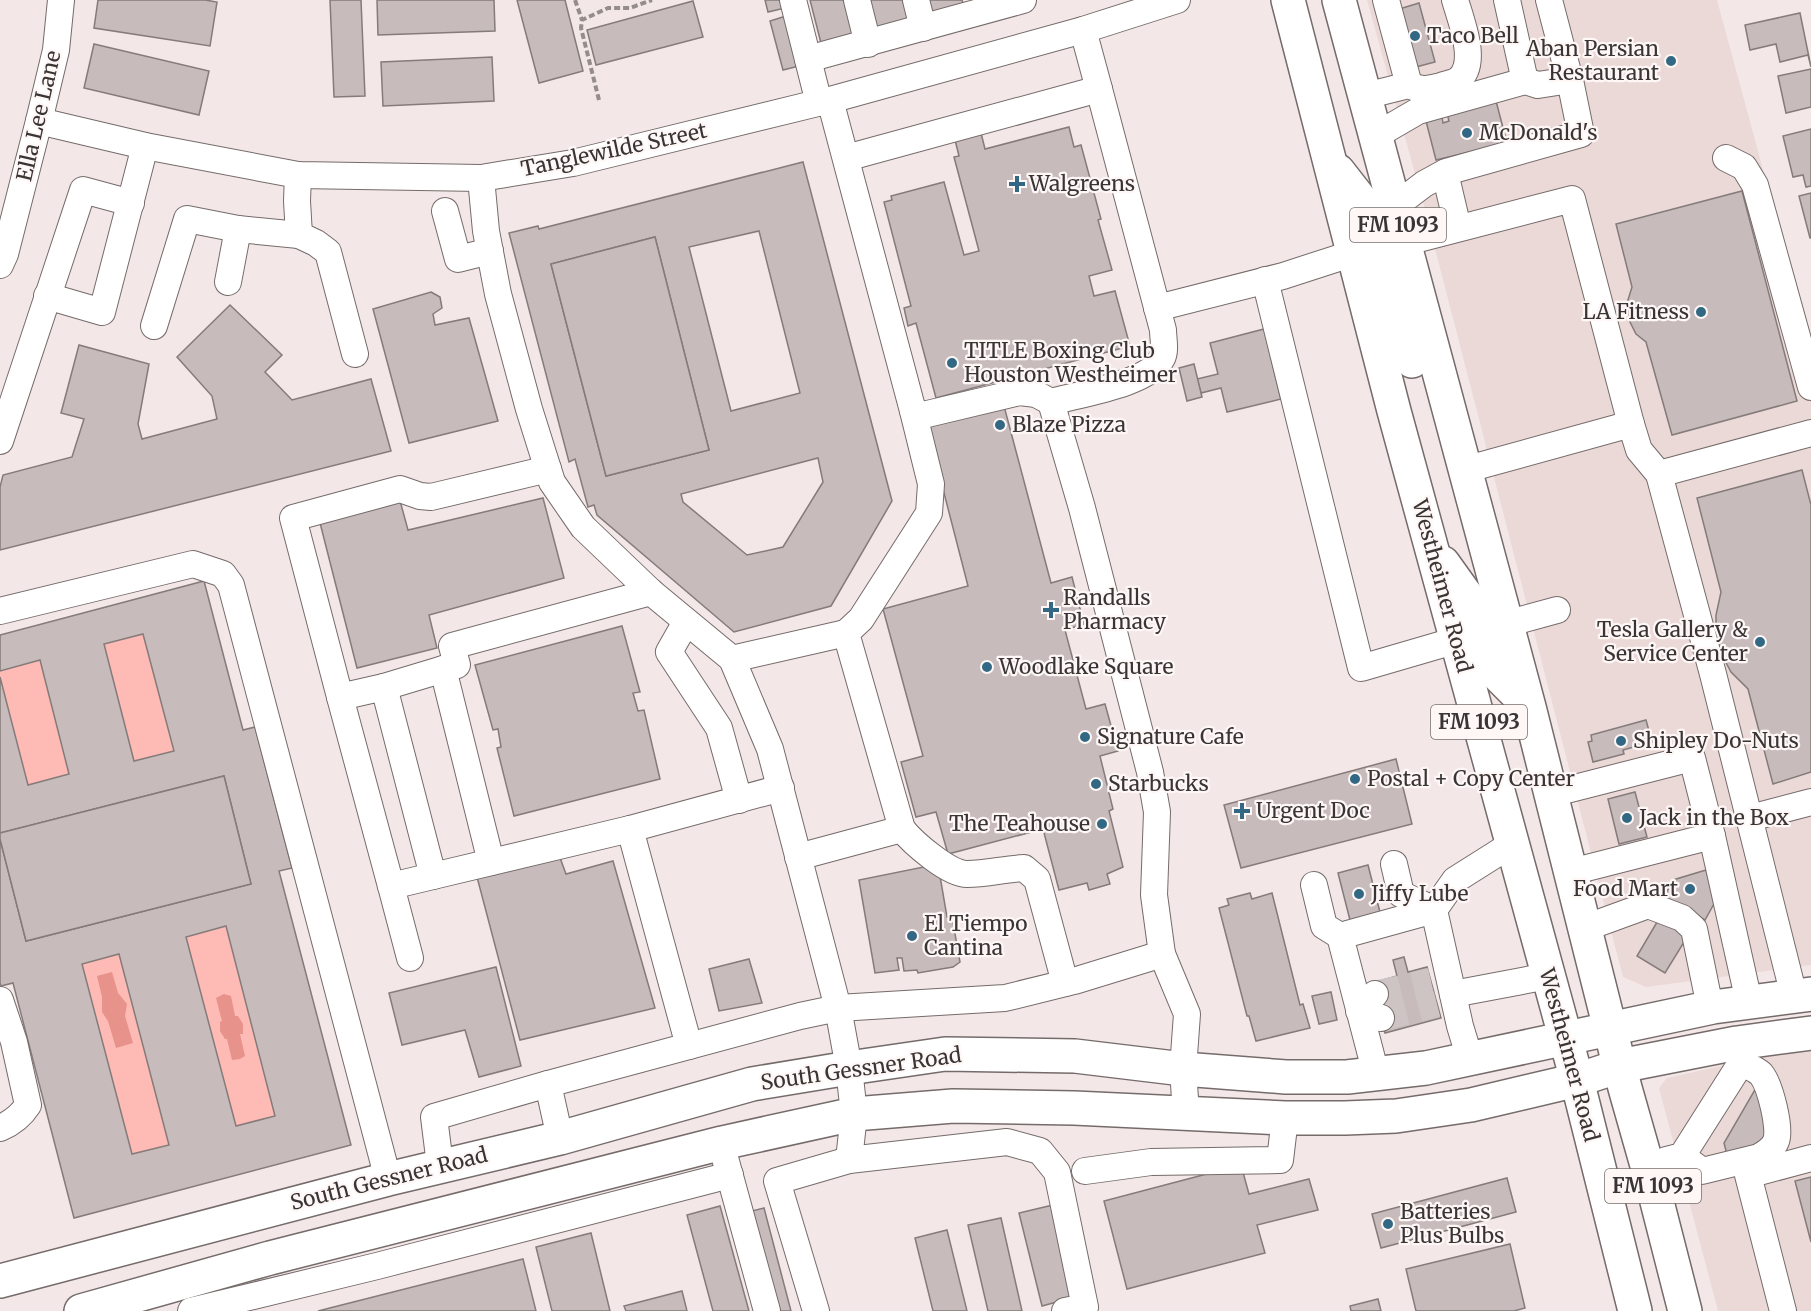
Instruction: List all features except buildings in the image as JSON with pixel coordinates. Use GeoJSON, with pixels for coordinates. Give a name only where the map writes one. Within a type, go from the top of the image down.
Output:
{"type":"FeatureCollection","features":[{"type":"Feature","properties":{"kind":"main road","name":"Westheimer Road"},"geometry":{"type":"LineString","coordinates":[[1288,0],[1394,411],[1577,1080],[1635,1311]]}},
{"type":"Feature","properties":{"kind":"main road","name":"FM 1093"},"geometry":{"type":"LineString","coordinates":[[1339,0],[1529,707],[1610,1029],[1685,1311]]}},
{"type":"Feature","properties":{"kind":"main road"},"geometry":{"type":"LineString","coordinates":[[1329,160],[1370,212],[1373,227],[1379,236],[1403,243]]}},
{"type":"Feature","properties":{"kind":"main road"},"geometry":{"type":"LineString","coordinates":[[1354,253],[1374,255],[1385,267],[1413,364],[1445,398]]}},
{"type":"Feature","properties":{"kind":"main road"},"geometry":{"type":"LineString","coordinates":[[1431,547],[1472,602],[1481,621],[1490,624],[1506,624]]}},
{"type":"Feature","properties":{"kind":"main road"},"geometry":{"type":"LineString","coordinates":[[1457,640],[1476,644],[1484,649],[1496,672],[1529,707]]}},
{"type":"Feature","properties":{"kind":"main road","name":"South Gessner Road"},"geometry":{"type":"LineString","coordinates":[[0,1281],[440,1165],[560,1138],[752,1084],[849,1068],[945,1054],[1075,1056],[1286,1077],[1347,1077],[1426,1068],[1710,1007],[1803,995]]}},
{"type":"Feature","properties":{"kind":"main road","name":"South Gessner Road"},"geometry":{"type":"LineString","coordinates":[[81,1311],[227,1286],[265,1259],[726,1160],[854,1114],[953,1106],[1074,1108],[1285,1118],[1396,1116],[1471,1105],[1577,1080],[1620,1066],[1739,1053],[1811,1033]]}},
{"type":"Feature","properties":{"kind":"main road"},"geometry":{"type":"LineString","coordinates":[[247,1215],[265,1259]]}},
{"type":"Feature","properties":{"kind":"street","name":"Ella Lee Lane"},"geometry":{"type":"LineString","coordinates":[[0,265],[56,50],[62,0]]}},
{"type":"Feature","properties":{"kind":"street"},"geometry":{"type":"LineString","coordinates":[[732,659],[846,633],[861,619],[929,513],[931,484],[846,158],[808,59],[793,0]]}},
{"type":"Feature","properties":{"kind":"street"},"geometry":{"type":"LineString","coordinates":[[857,0],[868,44]]}},
{"type":"Feature","properties":{"kind":"street"},"geometry":{"type":"LineString","coordinates":[[916,0],[923,28]]}},
{"type":"Feature","properties":{"kind":"street"},"geometry":{"type":"LineString","coordinates":[[808,59],[923,28],[976,7],[1023,0]]}},
{"type":"Feature","properties":{"kind":"street","name":"Tanglewilde Street"},"geometry":{"type":"LineString","coordinates":[[39,121],[145,146],[298,175],[482,178],[573,163],[824,101],[1083,30],[1177,0]]}},
{"type":"Feature","properties":{"kind":"street"},"geometry":{"type":"LineString","coordinates":[[1386,0],[1409,85]]}},
{"type":"Feature","properties":{"kind":"street"},"geometry":{"type":"LineString","coordinates":[[1365,96],[1409,85],[1426,90],[1458,81],[1465,72],[1469,59],[1466,37],[1455,0]]}},
{"type":"Feature","properties":{"kind":"street"},"geometry":{"type":"LineString","coordinates":[[1507,0],[1525,81]]}},
{"type":"Feature","properties":{"kind":"street"},"geometry":{"type":"LineString","coordinates":[[1394,207],[1424,184],[1445,173],[1581,134],[1570,80],[1549,0]]}},
{"type":"Feature","properties":{"kind":"street"},"geometry":{"type":"LineString","coordinates":[[913,411],[923,415],[1020,392],[1036,394],[1051,402],[1134,380],[1153,369],[1163,356],[1163,330],[1083,30]]}},
{"type":"Feature","properties":{"kind":"street"},"geometry":{"type":"LineString","coordinates":[[1375,136],[1418,111],[1525,81],[1538,85],[1570,80]]}},
{"type":"Feature","properties":{"kind":"street"},"geometry":{"type":"LineString","coordinates":[[846,158],[1098,89]]}},
{"type":"Feature","properties":{"kind":"street"},"geometry":{"type":"LineString","coordinates":[[48,296],[102,312],[145,146]]}},
{"type":"Feature","properties":{"kind":"street"},"geometry":{"type":"LineString","coordinates":[[1726,158],[1744,167],[1755,185],[1811,387]]}},
{"type":"Feature","properties":{"kind":"street"},"geometry":{"type":"LineString","coordinates":[[1445,173],[1458,228]]}},
{"type":"Feature","properties":{"kind":"street"},"geometry":{"type":"LineString","coordinates":[[298,175],[299,235]]}},
{"type":"Feature","properties":{"kind":"street"},"geometry":{"type":"LineString","coordinates":[[482,178],[486,231],[501,306],[552,482],[583,527],[651,592],[732,659],[770,749],[838,1008],[849,1068],[854,1114],[849,1160]]}},
{"type":"Feature","properties":{"kind":"street"},"geometry":{"type":"LineString","coordinates":[[0,441],[9,386],[48,296],[82,190],[131,203]]}},
{"type":"Feature","properties":{"kind":"street"},"geometry":{"type":"LineString","coordinates":[[1403,243],[1572,199],[1639,450],[1659,474],[1750,818],[1803,995]]}},
{"type":"Feature","properties":{"kind":"street"},"geometry":{"type":"LineString","coordinates":[[445,211],[458,258],[490,251]]}},
{"type":"Feature","properties":{"kind":"street"},"geometry":{"type":"LineString","coordinates":[[154,326],[187,219],[237,229],[299,235],[328,252],[355,354]]}},
{"type":"Feature","properties":{"kind":"street"},"geometry":{"type":"LineString","coordinates":[[228,282],[237,229]]}},
{"type":"Feature","properties":{"kind":"street"},"geometry":{"type":"LineString","coordinates":[[1157,308],[1265,280],[1354,253]]}},
{"type":"Feature","properties":{"kind":"street"},"geometry":{"type":"LineString","coordinates":[[1265,280],[1362,668],[1457,640]]}},
{"type":"Feature","properties":{"kind":"street"},"geometry":{"type":"LineString","coordinates":[[1051,402],[1082,508],[1150,772],[1158,812],[1154,895],[1162,954],[1187,1014],[1183,1068],[1186,1114]]}},
{"type":"Feature","properties":{"kind":"street"},"geometry":{"type":"LineString","coordinates":[[1464,470],[1631,424]]}},
{"type":"Feature","properties":{"kind":"street"},"geometry":{"type":"LineString","coordinates":[[1659,474],[1811,433]]}},
{"type":"Feature","properties":{"kind":"street"},"geometry":{"type":"LineString","coordinates":[[410,958],[293,518],[400,489],[431,497],[548,469]]}},
{"type":"Feature","properties":{"kind":"street"},"geometry":{"type":"LineString","coordinates":[[0,611],[193,564],[223,574],[227,579],[231,585],[388,1179]]}},
{"type":"Feature","properties":{"kind":"street"},"geometry":{"type":"LineString","coordinates":[[340,698],[457,665],[452,646],[651,592]]}},
{"type":"Feature","properties":{"kind":"street"},"geometry":{"type":"LineString","coordinates":[[1506,624],[1557,610]]}},
{"type":"Feature","properties":{"kind":"street"},"geometry":{"type":"LineString","coordinates":[[686,622],[669,652],[720,729],[739,800]]}},
{"type":"Feature","properties":{"kind":"street"},"geometry":{"type":"LineString","coordinates":[[846,633],[902,829],[908,838],[956,872],[967,874],[1024,868],[1037,879],[1065,983]]}},
{"type":"Feature","properties":{"kind":"street"},"geometry":{"type":"LineString","coordinates":[[443,669],[491,862]]}},
{"type":"Feature","properties":{"kind":"street"},"geometry":{"type":"LineString","coordinates":[[384,687],[433,876]]}},
{"type":"Feature","properties":{"kind":"street"},"geometry":{"type":"LineString","coordinates":[[1551,794],[1692,758],[1749,1002]]}},
{"type":"Feature","properties":{"kind":"street"},"geometry":{"type":"LineString","coordinates":[[391,886],[630,829],[781,788]]}},
{"type":"Feature","properties":{"kind":"street"},"geometry":{"type":"LineString","coordinates":[[1750,818],[1811,802]]}},
{"type":"Feature","properties":{"kind":"street"},"geometry":{"type":"LineString","coordinates":[[630,829],[689,1046]]}},
{"type":"Feature","properties":{"kind":"street"},"geometry":{"type":"LineString","coordinates":[[798,857],[902,829]]}},
{"type":"Feature","properties":{"kind":"street"},"geometry":{"type":"LineString","coordinates":[[1571,872],[1712,836]]}},
{"type":"Feature","properties":{"kind":"street"},"geometry":{"type":"LineString","coordinates":[[1470,1059],[1440,993],[1434,910],[1455,880],[1512,844]]}},
{"type":"Feature","properties":{"kind":"street"},"geometry":{"type":"LineString","coordinates":[[1394,864],[1401,894],[1434,910]]}},
{"type":"Feature","properties":{"kind":"street"},"geometry":{"type":"LineString","coordinates":[[1314,885],[1324,926],[1340,936],[1372,1008],[1376,1074]]}},
{"type":"Feature","properties":{"kind":"street"},"geometry":{"type":"LineString","coordinates":[[1585,928],[1648,905],[1682,918],[1694,929],[1710,1007]]}},
{"type":"Feature","properties":{"kind":"street"},"geometry":{"type":"LineString","coordinates":[[1340,936],[1434,910]]}},
{"type":"Feature","properties":{"kind":"street"},"geometry":{"type":"LineString","coordinates":[[440,1165],[434,1117],[800,1016],[838,1008],[1005,998],[1162,954]]}},
{"type":"Feature","properties":{"kind":"street"},"geometry":{"type":"LineString","coordinates":[[1440,993],[1548,976]]}},
{"type":"Feature","properties":{"kind":"street"},"geometry":{"type":"LineString","coordinates":[[0,1000],[14,1042],[28,1105],[12,1123],[0,1128]]}},
{"type":"Feature","properties":{"kind":"street"},"geometry":{"type":"LineString","coordinates":[[1647,1164],[1682,1156],[1739,1053],[1766,1080],[1775,1116],[1777,1140],[1773,1147],[1759,1157],[1702,1172],[1682,1156]]}},
{"type":"Feature","properties":{"kind":"street"},"geometry":{"type":"LineString","coordinates":[[548,1084],[560,1138]]}},
{"type":"Feature","properties":{"kind":"street"},"geometry":{"type":"LineString","coordinates":[[1085,1171],[1151,1162],[1281,1160],[1285,1118]]}},
{"type":"Feature","properties":{"kind":"street"},"geometry":{"type":"LineString","coordinates":[[816,1311],[777,1181],[849,1160],[1007,1142],[1040,1151],[1057,1172],[1085,1307],[1065,1311]]}},
{"type":"Feature","properties":{"kind":"street"},"geometry":{"type":"LineString","coordinates":[[1783,1311],[1748,1175],[1811,1158]]}},
{"type":"Feature","properties":{"kind":"street"},"geometry":{"type":"LineString","coordinates":[[191,1311],[227,1286],[279,1290],[377,1266],[726,1160],[767,1311]]}},
{"type":"Feature","properties":{"kind":"street"},"geometry":{"type":"LineString","coordinates":[[265,1259],[279,1290]]}},
{"type":"Feature","properties":{"kind":"path"},"geometry":{"type":"LineString","coordinates":[[575,0],[582,20],[581,28],[599,100]]}},
{"type":"Feature","properties":{"kind":"path"},"geometry":{"type":"LineString","coordinates":[[582,20],[608,8],[630,8],[652,0]]}},
{"type":"Feature","properties":{"kind":"shaded area"},"geometry":{"type":"Polygon","coordinates":[[[1367,0],[1717,0],[1811,346],[1811,965],[1646,987],[1623,977],[1424,206],[1367,0]]]}},
{"type":"Feature","properties":{"kind":"shaded area"},"geometry":{"type":"Polygon","coordinates":[[[143,634],[174,751],[134,761],[104,644],[143,634]]]}},
{"type":"Feature","properties":{"kind":"shaded area"},"geometry":{"type":"Polygon","coordinates":[[[40,660],[69,774],[28,785],[0,671],[40,660]]]}},
{"type":"Feature","properties":{"kind":"shaded area"},"geometry":{"type":"Polygon","coordinates":[[[226,926],[275,1116],[236,1126],[186,937],[226,926]]]}},
{"type":"Feature","properties":{"kind":"shaded area"},"geometry":{"type":"Polygon","coordinates":[[[119,954],[169,1145],[132,1154],[82,964],[119,954]]]}},
{"type":"Feature","properties":{"kind":"shaded area"},"geometry":{"type":"Polygon","coordinates":[[[112,972],[118,993],[127,1004],[125,1016],[133,1043],[116,1048],[108,1021],[102,1012],[102,997],[97,976],[112,972]]]}},
{"type":"Feature","properties":{"kind":"shaded area"},"geometry":{"type":"Polygon","coordinates":[[[224,994],[231,996],[235,1016],[238,1016],[243,1024],[243,1034],[240,1034],[245,1056],[240,1059],[232,1060],[227,1039],[220,1031],[222,1021],[216,998],[224,994]]]}},
{"type":"Feature","properties":{"kind":"shaded area"},"geometry":{"type":"Polygon","coordinates":[[[1811,1052],[1811,1311],[1718,1311],[1659,1088],[1667,1078],[1775,1054],[1811,1052]]]}},
{"type":"Feature","properties":{"kind":"tunnel"},"geometry":{"type":"LineString","coordinates":[[1375,994],[1431,981]]}},
{"type":"Feature","properties":{"kind":"tunnel"},"geometry":{"type":"LineString","coordinates":[[1381,1018],[1437,1004]]}},
{"type":"Feature","properties":{"kind":"place","name":"Taco Bell"},"geometry":{"type":"Point","coordinates":[1415,36]}},
{"type":"Feature","properties":{"kind":"place","name":"Aban Persian Restaurant"},"geometry":{"type":"Point","coordinates":[1671,61]}},
{"type":"Feature","properties":{"kind":"place","name":"McDonald's"},"geometry":{"type":"Point","coordinates":[1467,133]}},
{"type":"Feature","properties":{"kind":"place","name":"Walgreens"},"geometry":{"type":"Point","coordinates":[1017,184]}},
{"type":"Feature","properties":{"kind":"place","name":"LA Fitness"},"geometry":{"type":"Point","coordinates":[1701,312]}},
{"type":"Feature","properties":{"kind":"place","name":"TITLE Boxing Club Houston Westheimer"},"geometry":{"type":"Point","coordinates":[952,363]}},
{"type":"Feature","properties":{"kind":"place","name":"Blaze Pizza"},"geometry":{"type":"Point","coordinates":[1000,425]}},
{"type":"Feature","properties":{"kind":"place","name":"Randalls Pharmacy"},"geometry":{"type":"Point","coordinates":[1051,610]}},
{"type":"Feature","properties":{"kind":"place","name":"Tesla Gallery & Service Center"},"geometry":{"type":"Point","coordinates":[1760,642]}},
{"type":"Feature","properties":{"kind":"place","name":"Woodlake Square"},"geometry":{"type":"Point","coordinates":[987,667]}},
{"type":"Feature","properties":{"kind":"place","name":"Signature Cafe"},"geometry":{"type":"Point","coordinates":[1085,737]}},
{"type":"Feature","properties":{"kind":"place","name":"Shipley Do-Nuts"},"geometry":{"type":"Point","coordinates":[1621,741]}},
{"type":"Feature","properties":{"kind":"place","name":"Postal + Copy Center"},"geometry":{"type":"Point","coordinates":[1355,779]}},
{"type":"Feature","properties":{"kind":"place","name":"Starbucks"},"geometry":{"type":"Point","coordinates":[1096,784]}},
{"type":"Feature","properties":{"kind":"place","name":"Urgent Doc"},"geometry":{"type":"Point","coordinates":[1242,811]}},
{"type":"Feature","properties":{"kind":"place","name":"Jack in the Box"},"geometry":{"type":"Point","coordinates":[1627,818]}},
{"type":"Feature","properties":{"kind":"place","name":"The Teahouse"},"geometry":{"type":"Point","coordinates":[1102,824]}},
{"type":"Feature","properties":{"kind":"place","name":"Food Mart"},"geometry":{"type":"Point","coordinates":[1690,889]}},
{"type":"Feature","properties":{"kind":"place","name":"Jiffy Lube"},"geometry":{"type":"Point","coordinates":[1359,894]}},
{"type":"Feature","properties":{"kind":"place","name":"El Tiempo Cantina"},"geometry":{"type":"Point","coordinates":[912,936]}},
{"type":"Feature","properties":{"kind":"place","name":"Batteries Plus Bulbs"},"geometry":{"type":"Point","coordinates":[1388,1224]}}]}
